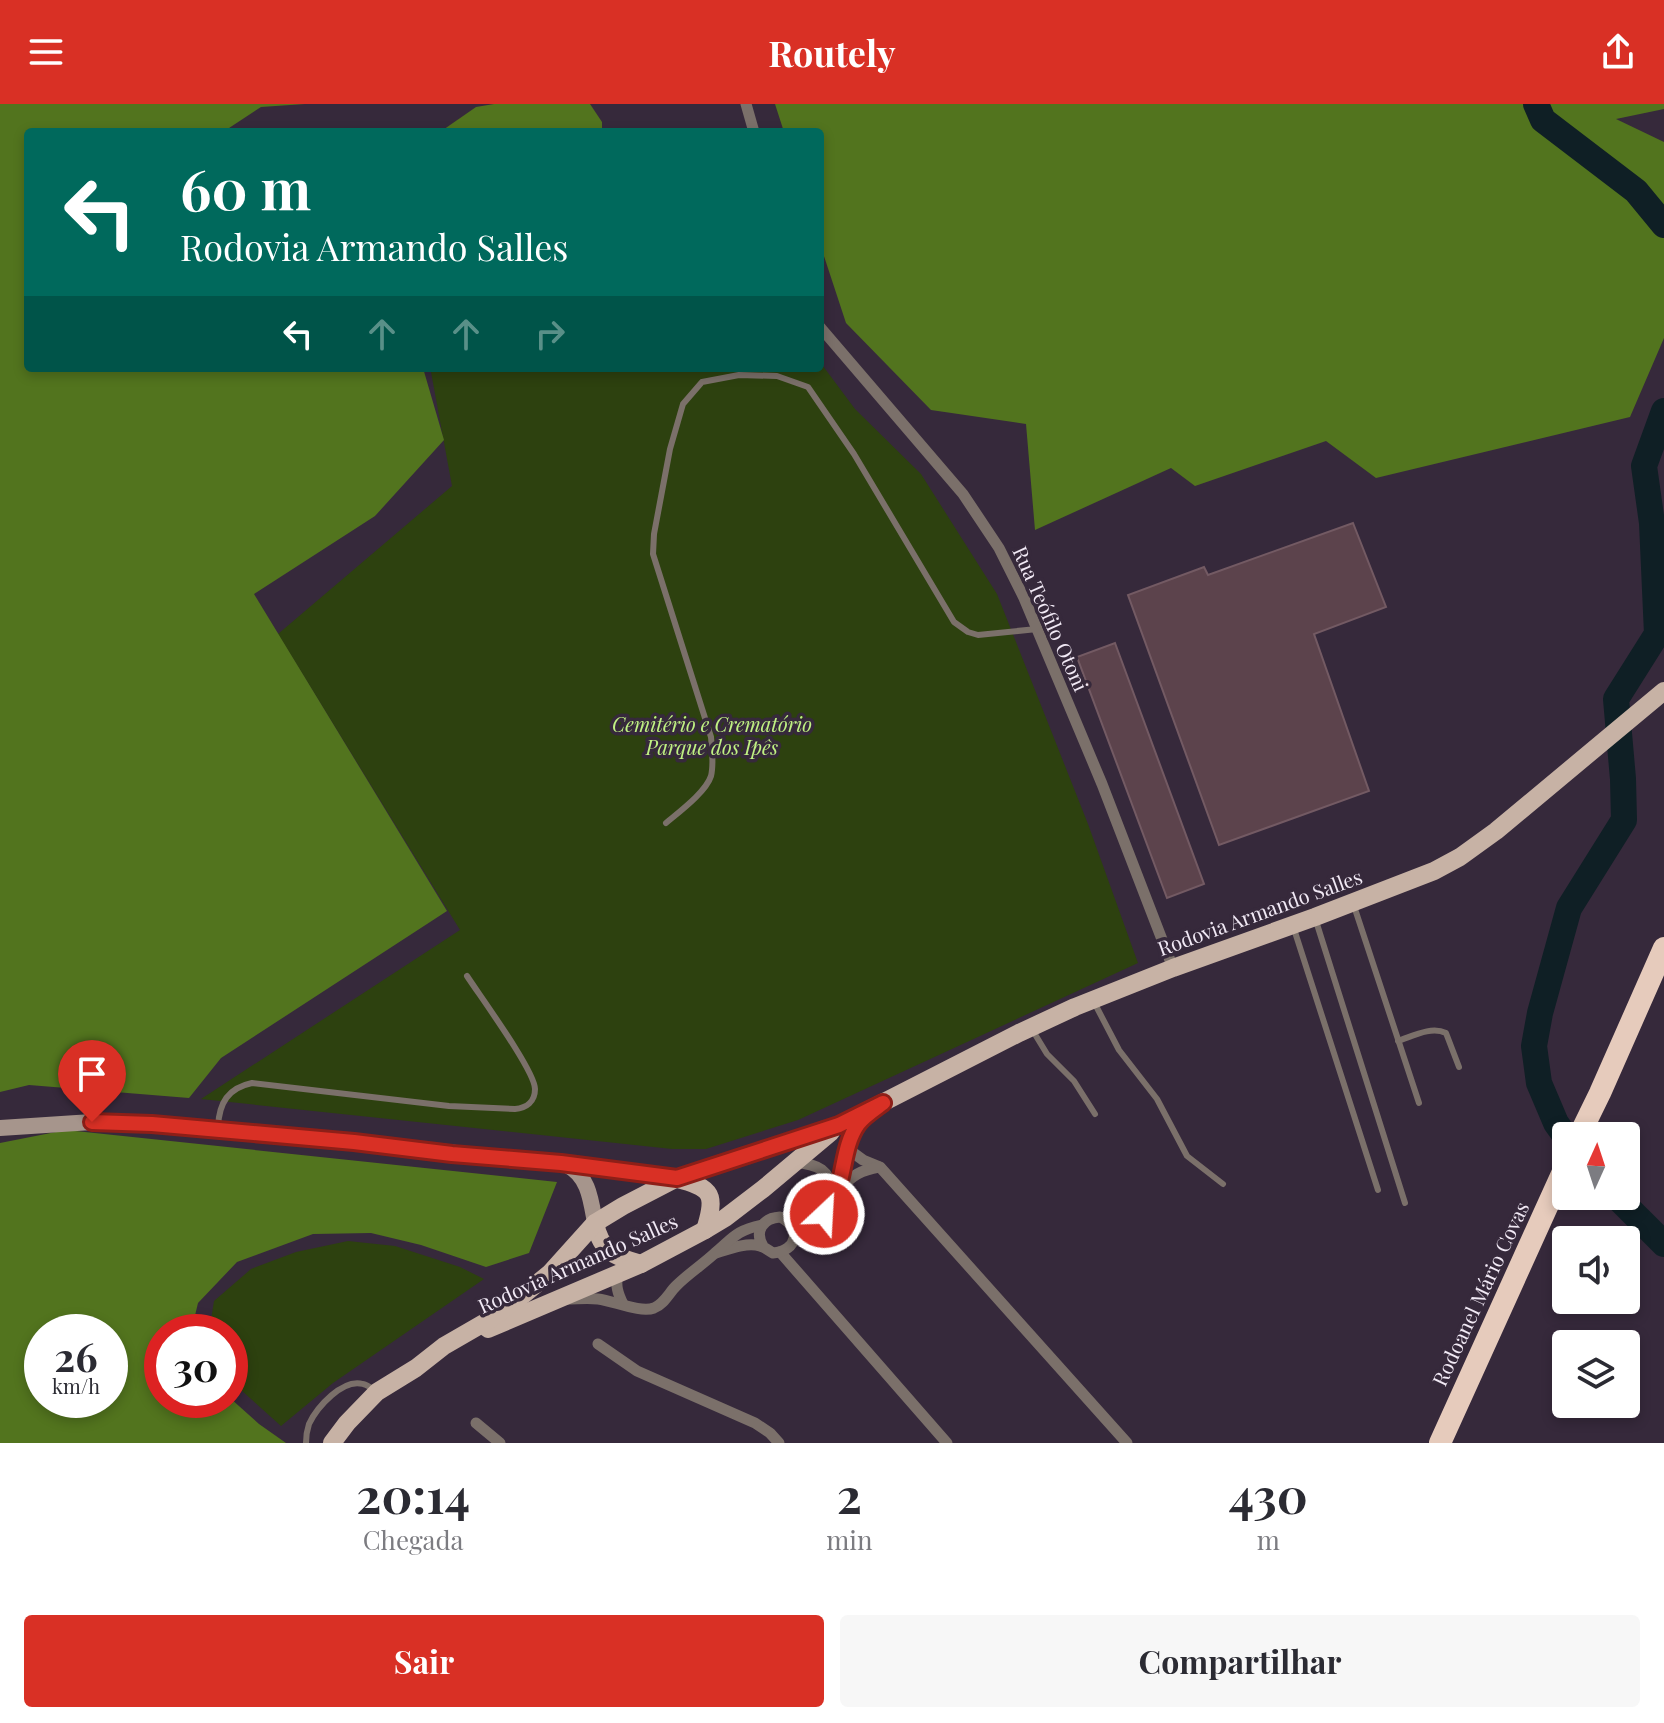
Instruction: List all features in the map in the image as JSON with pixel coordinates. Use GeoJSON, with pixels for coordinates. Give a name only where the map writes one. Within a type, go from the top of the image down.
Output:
{"type":"FeatureCollection","features":[{"type":"Feature","properties":{"kind":"highway"},"geometry":{"type":"LineString","coordinates":[[1586,1122],[1664,948]]}},
{"type":"Feature","properties":{"kind":"highway","name":"Rodoanel Mário Covas"},"geometry":{"type":"LineString","coordinates":[[1440,1443],[1552,1197]]}},
{"type":"Feature","properties":{"kind":"main road","name":"Rodovia Armando Salles"},"geometry":{"type":"LineString","coordinates":[[332,1443],[377,1392],[444,1346],[489,1320],[550,1273],[595,1223],[623,1206],[677,1178],[839,1125],[1093,1000],[1434,871],[1460,857],[1511,818],[1664,691]]}},
{"type":"Feature","properties":{"kind":"main road","name":"Rodovia Armando Salles"},"geometry":{"type":"LineString","coordinates":[[444,1346],[641,1264],[705,1230],[763,1189],[839,1125]]}},
{"type":"Feature","properties":{"kind":"main road"},"geometry":{"type":"LineString","coordinates":[[677,1178],[707,1190],[711,1200],[705,1230]]}},
{"type":"Feature","properties":{"kind":"main road"},"geometry":{"type":"LineString","coordinates":[[595,1223],[606,1249],[619,1258],[641,1264]]}},
{"type":"Feature","properties":{"kind":"street"},"geometry":{"type":"LineString","coordinates":[[746,104],[753,128]]}},
{"type":"Feature","properties":{"kind":"street","name":"Rua Teófilo Otoni"},"geometry":{"type":"LineString","coordinates":[[824,332],[963,494],[999,548],[1024,598],[1102,784],[1173,968]]}},
{"type":"Feature","properties":{"kind":"street"},"geometry":{"type":"LineString","coordinates":[[787,1221],[810,1219],[824,1214],[831,1207],[859,1123],[883,1103]]}},
{"type":"Feature","properties":{"kind":"street"},"geometry":{"type":"LineString","coordinates":[[0,1128],[92,1122],[152,1124],[561,1163],[677,1178]]}},
{"type":"Feature","properties":{"kind":"street"},"geometry":{"type":"LineString","coordinates":[[848,1149],[880,1167],[1127,1443]]}},
{"type":"Feature","properties":{"kind":"street"},"geometry":{"type":"LineString","coordinates":[[794,1162],[823,1168],[837,1193]]}},
{"type":"Feature","properties":{"kind":"street"},"geometry":{"type":"LineString","coordinates":[[561,1163],[581,1175],[590,1197],[595,1223]]}},
{"type":"Feature","properties":{"kind":"street"},"geometry":{"type":"LineString","coordinates":[[837,1193],[862,1170],[880,1167]]}},
{"type":"Feature","properties":{"kind":"street"},"geometry":{"type":"LineString","coordinates":[[795,1235],[787,1221],[774,1217],[762,1225],[759,1235],[763,1246],[773,1253],[780,1252],[790,1246],[795,1235],[810,1219]]}},
{"type":"Feature","properties":{"kind":"street"},"geometry":{"type":"LineString","coordinates":[[562,1299],[598,1299],[641,1309],[653,1308],[729,1238],[746,1228],[762,1225]]}},
{"type":"Feature","properties":{"kind":"street"},"geometry":{"type":"LineString","coordinates":[[715,1253],[735,1247],[763,1246]]}},
{"type":"Feature","properties":{"kind":"street"},"geometry":{"type":"LineString","coordinates":[[780,1252],[947,1443]]}},
{"type":"Feature","properties":{"kind":"street"},"geometry":{"type":"LineString","coordinates":[[618,1274],[617,1289],[623,1304]]}},
{"type":"Feature","properties":{"kind":"street"},"geometry":{"type":"LineString","coordinates":[[598,1344],[637,1371],[755,1423],[779,1443]]}},
{"type":"Feature","properties":{"kind":"street"},"geometry":{"type":"LineString","coordinates":[[476,1423],[500,1443]]}},
{"type":"Feature","properties":{"kind":"lane"},"geometry":{"type":"LineString","coordinates":[[666,823],[705,787],[711,776],[711,737],[653,554],[670,449],[683,404],[702,382],[739,375],[777,376],[808,387],[854,454],[954,622],[978,635],[1037,629]]}},
{"type":"Feature","properties":{"kind":"lane"},"geometry":{"type":"LineString","coordinates":[[1353,903],[1419,1103]]}},
{"type":"Feature","properties":{"kind":"lane"},"geometry":{"type":"LineString","coordinates":[[1315,917],[1405,1203]]}},
{"type":"Feature","properties":{"kind":"lane"},"geometry":{"type":"LineString","coordinates":[[1293,925],[1378,1190]]}},
{"type":"Feature","properties":{"kind":"lane"},"geometry":{"type":"LineString","coordinates":[[218,1130],[219,1109],[227,1097],[239,1087],[252,1083],[449,1106],[525,1108],[531,1101],[535,1086],[527,1066],[467,976]]}},
{"type":"Feature","properties":{"kind":"lane"},"geometry":{"type":"LineString","coordinates":[[1093,1000],[1119,1050],[1157,1099],[1187,1156],[1223,1184]]}},
{"type":"Feature","properties":{"kind":"lane"},"geometry":{"type":"LineString","coordinates":[[1032,1028],[1047,1054],[1074,1081],[1095,1114]]}},
{"type":"Feature","properties":{"kind":"lane"},"geometry":{"type":"LineString","coordinates":[[1398,1041],[1441,1030],[1446,1033],[1459,1067]]}},
{"type":"Feature","properties":{"kind":"lane"},"geometry":{"type":"LineString","coordinates":[[306,1443],[313,1417],[332,1394],[352,1384],[363,1384],[377,1392]]}},
{"type":"Feature","properties":{"kind":"green space"},"geometry":{"type":"Polygon","coordinates":[[[0,104],[305,104],[261,107],[229,128],[24,128],[24,372],[424,372],[444,440],[375,516],[254,594],[447,911],[221,1058],[189,1098],[29,1085],[0,1092],[0,104]]]}},
{"type":"Feature","properties":{"kind":"green space"},"geometry":{"type":"Polygon","coordinates":[[[494,104],[590,104],[602,122],[602,128],[446,128],[476,107],[494,104]]]}},
{"type":"Feature","properties":{"kind":"green space"},"geometry":{"type":"Polygon","coordinates":[[[775,104],[1664,104],[1664,109],[1616,119],[1664,142],[1664,338],[1630,417],[1376,478],[1326,441],[1195,486],[1171,468],[1035,530],[1026,424],[931,410],[846,323],[824,256],[824,128],[783,128],[775,104]]]}},
{"type":"Feature","properties":{"kind":"green space","name":"Cemitério e Crematório Parque dos Ipês"},"geometry":{"type":"Polygon","coordinates":[[[824,367],[855,409],[921,474],[997,594],[1088,824],[1138,963],[798,1120],[706,1149],[672,1149],[201,1099],[460,930],[278,634],[452,486],[431,372],[824,372],[824,367]]]}},
{"type":"Feature","properties":{"kind":"green space"},"geometry":{"type":"Polygon","coordinates":[[[66,1130],[557,1182],[529,1253],[486,1267],[421,1245],[371,1233],[313,1234],[237,1262],[198,1303],[195,1314],[144,1314],[144,1418],[248,1418],[248,1414],[286,1443],[0,1443],[0,1143],[66,1130]]]}},
{"type":"Feature","properties":{"kind":"green space"},"geometry":{"type":"Polygon","coordinates":[[[348,1241],[395,1246],[460,1267],[484,1279],[333,1383],[281,1426],[248,1396],[248,1314],[212,1314],[214,1301],[251,1269],[296,1252],[348,1241]]]}},
{"type":"Feature","properties":{"kind":"building"},"geometry":{"type":"Polygon","coordinates":[[[1353,523],[1386,607],[1314,634],[1369,791],[1219,845],[1128,595],[1204,567],[1208,575],[1353,523]]]}},
{"type":"Feature","properties":{"kind":"building"},"geometry":{"type":"Polygon","coordinates":[[[1115,643],[1204,884],[1167,898],[1077,657],[1115,643]]]}},
{"type":"Feature","properties":{"kind":"waterway"},"geometry":{"type":"LineString","coordinates":[[1536,104],[1543,120],[1636,191],[1664,225]]}},
{"type":"Feature","properties":{"kind":"waterway"},"geometry":{"type":"LineString","coordinates":[[1556,1122],[1539,1083],[1534,1046],[1569,908],[1624,820],[1616,699],[1657,634],[1652,523],[1644,466],[1664,411]]}},
{"type":"Feature","properties":{"kind":"waterway"},"geometry":{"type":"LineString","coordinates":[[1630,1210],[1664,1244]]}},
{"type":"Feature","properties":{"kind":"route"},"geometry":{"type":"LineString","coordinates":[[92,1122],[152,1124],[354,1142],[677,1178],[839,1125],[883,1103],[859,1123],[848,1149],[837,1193],[824,1214]]}}]}
